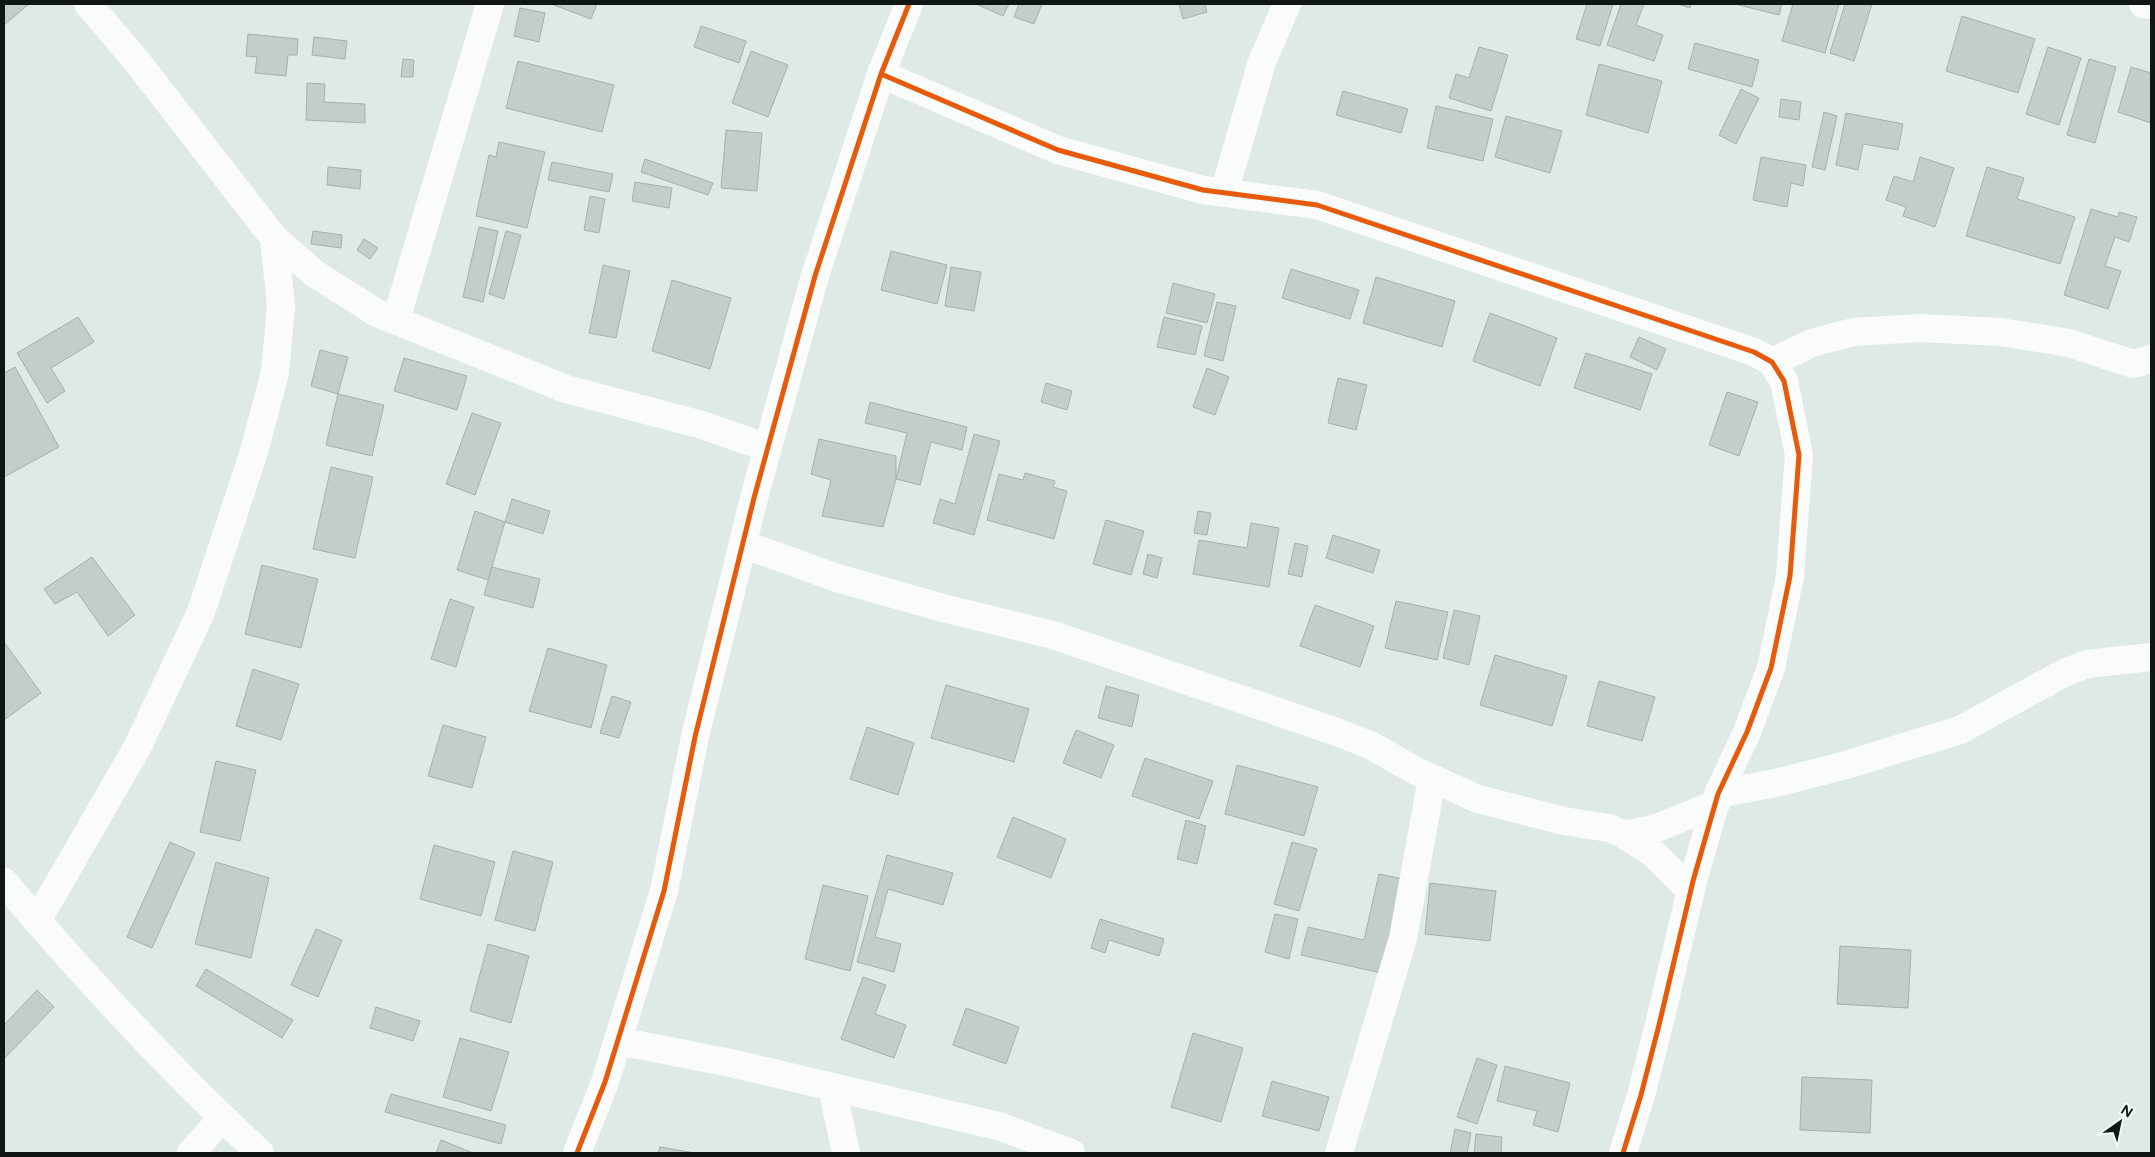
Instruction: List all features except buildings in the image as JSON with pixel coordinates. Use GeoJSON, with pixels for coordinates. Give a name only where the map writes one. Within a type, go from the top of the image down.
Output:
{"type":"FeatureCollection","features":[{"type":"Feature","properties":{"kind":"street"},"geometry":{"type":"LineString","coordinates":[[88,4],[135,59],[274,238],[315,274],[377,313],[566,389],[702,426],[768,448]]}},
{"type":"Feature","properties":{"kind":"street"},"geometry":{"type":"LineString","coordinates":[[396,320],[490,4]]}},
{"type":"Feature","properties":{"kind":"street"},"geometry":{"type":"LineString","coordinates":[[576,1153],[605,1082],[664,891],[695,737],[743,544],[815,276],[881,74],[909,4]]}},
{"type":"Feature","properties":{"kind":"street"},"geometry":{"type":"LineString","coordinates":[[1224,193],[1262,62],[1287,4]]}},
{"type":"Feature","properties":{"kind":"street"},"geometry":{"type":"LineString","coordinates":[[2143,4],[2151,5]]}},
{"type":"Feature","properties":{"kind":"street"},"geometry":{"type":"LineString","coordinates":[[881,74],[1058,150],[1203,190],[1317,206],[1754,352],[1772,362],[1784,381],[1799,455],[1790,576],[1770,668],[1748,732],[1717,799],[1690,890],[1645,1078],[1623,1153]]}},
{"type":"Feature","properties":{"kind":"street"},"geometry":{"type":"LineString","coordinates":[[37,921],[138,746],[201,612],[253,455],[275,373],[281,306],[274,238]]}},
{"type":"Feature","properties":{"kind":"street"},"geometry":{"type":"LineString","coordinates":[[1772,362],[1812,343],[1853,332],[1921,328],[2000,332],[2069,343],[2133,364],[2151,359]]}},
{"type":"Feature","properties":{"kind":"street"},"geometry":{"type":"LineString","coordinates":[[743,544],[837,578],[943,608],[1053,635],[1306,721],[1370,744],[1432,779],[1478,799],[1564,821],[1609,828],[1625,835],[1654,854],[1690,890]]}},
{"type":"Feature","properties":{"kind":"street"},"geometry":{"type":"LineString","coordinates":[[1625,835],[1657,828],[1717,799],[1846,765],[1960,730],[2064,673],[2087,664],[2151,657]]}},
{"type":"Feature","properties":{"kind":"street"},"geometry":{"type":"LineString","coordinates":[[1339,1153],[1403,938],[1432,779]]}},
{"type":"Feature","properties":{"kind":"street"},"geometry":{"type":"LineString","coordinates":[[4,882],[70,960],[222,1118],[260,1153]]}},
{"type":"Feature","properties":{"kind":"street"},"geometry":{"type":"LineString","coordinates":[[618,1041],[731,1064],[998,1126],[1071,1153]]}},
{"type":"Feature","properties":{"kind":"street"},"geometry":{"type":"LineString","coordinates":[[832,1087],[846,1153]]}},
{"type":"Feature","properties":{"kind":"street"},"geometry":{"type":"LineString","coordinates":[[191,1153],[222,1118]]}},
{"type":"Feature","properties":{"kind":"cycle path"},"geometry":{"type":"LineString","coordinates":[[577,1153],[605,1082],[664,891],[695,737],[754,498],[815,276],[881,74],[909,4]]}},
{"type":"Feature","properties":{"kind":"cycle path"},"geometry":{"type":"LineString","coordinates":[[881,74],[1058,150],[1203,190],[1317,205],[1754,352],[1772,362],[1784,381],[1799,455],[1790,576],[1771,668],[1747,732],[1718,794],[1693,881],[1641,1095],[1623,1153]]}}]}
